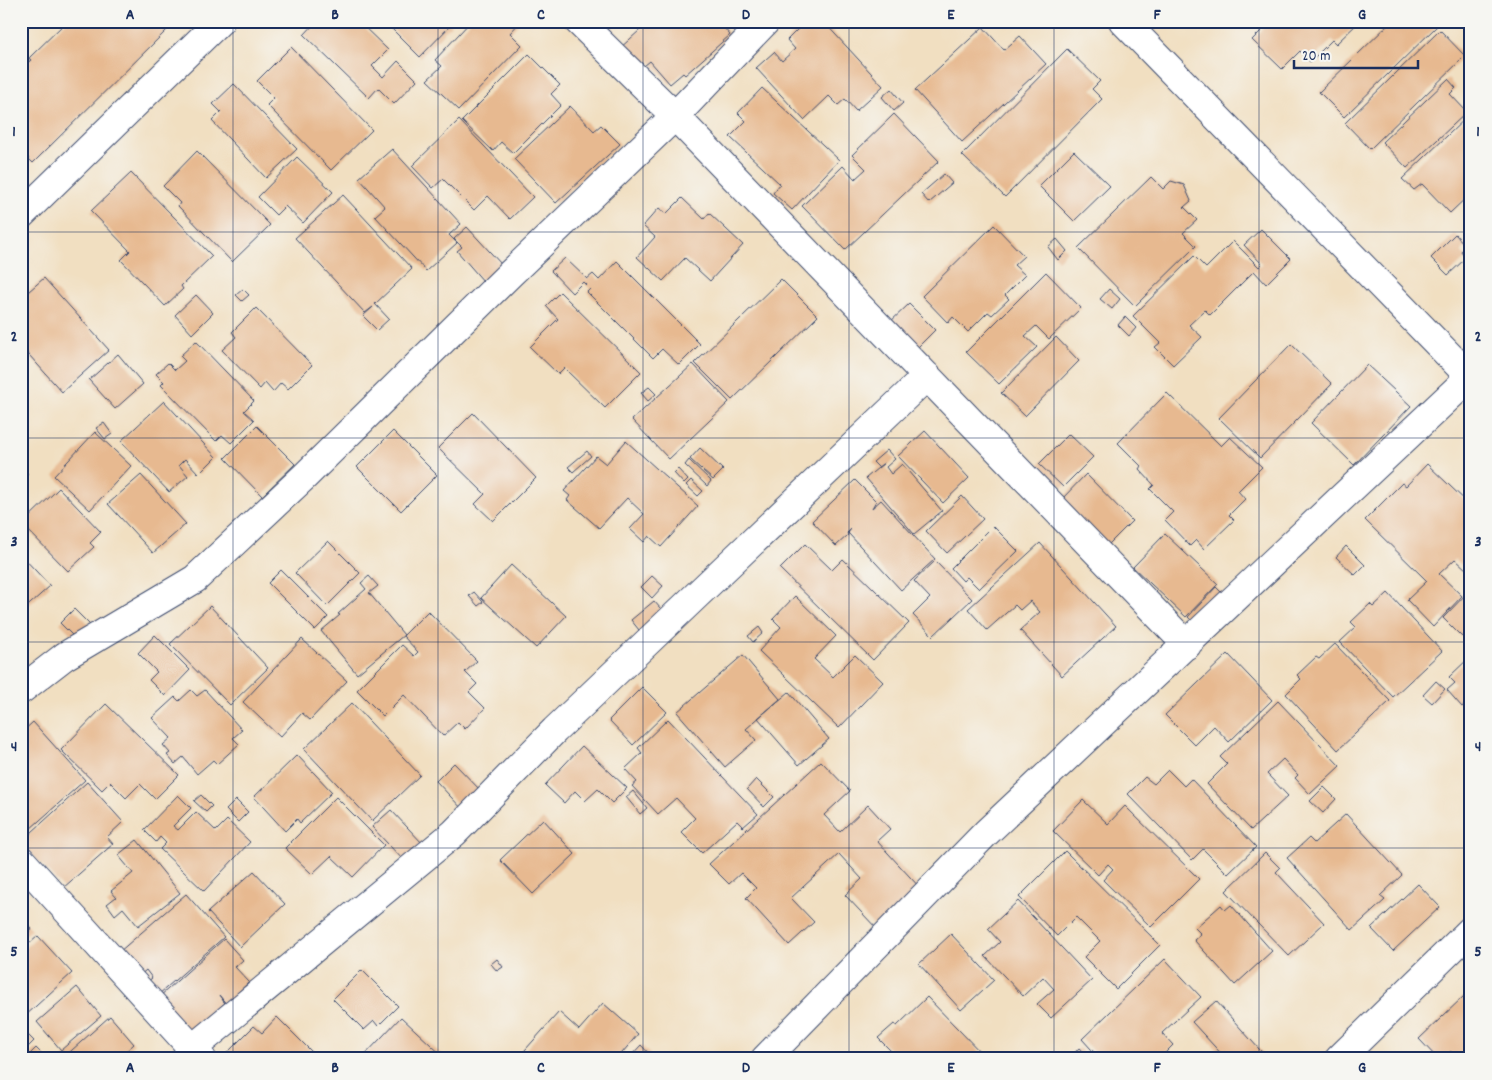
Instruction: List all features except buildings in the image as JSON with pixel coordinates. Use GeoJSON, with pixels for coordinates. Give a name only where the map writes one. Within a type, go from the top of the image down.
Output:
{"type":"FeatureCollection","features":[{"type":"Feature","properties":{"kind":"street"},"geometry":{"type":"LineString","coordinates":[[21,215],[220,21]]}},
{"type":"Feature","properties":{"kind":"street"},"geometry":{"type":"LineString","coordinates":[[578,21],[676,116],[1187,645]]}},
{"type":"Feature","properties":{"kind":"street"},"geometry":{"type":"LineString","coordinates":[[21,690],[65,656],[195,578],[305,476],[509,275],[676,116],[766,21]]}},
{"type":"Feature","properties":{"kind":"street"},"geometry":{"type":"LineString","coordinates":[[765,1059],[986,833],[1471,377],[1123,21]]}},
{"type":"Feature","properties":{"kind":"street"},"geometry":{"type":"LineString","coordinates":[[21,860],[193,1055],[454,833],[555,730],[928,376]]}},
{"type":"Feature","properties":{"kind":"street"},"geometry":{"type":"LineString","coordinates":[[1339,1059],[1471,930]]}}]}
